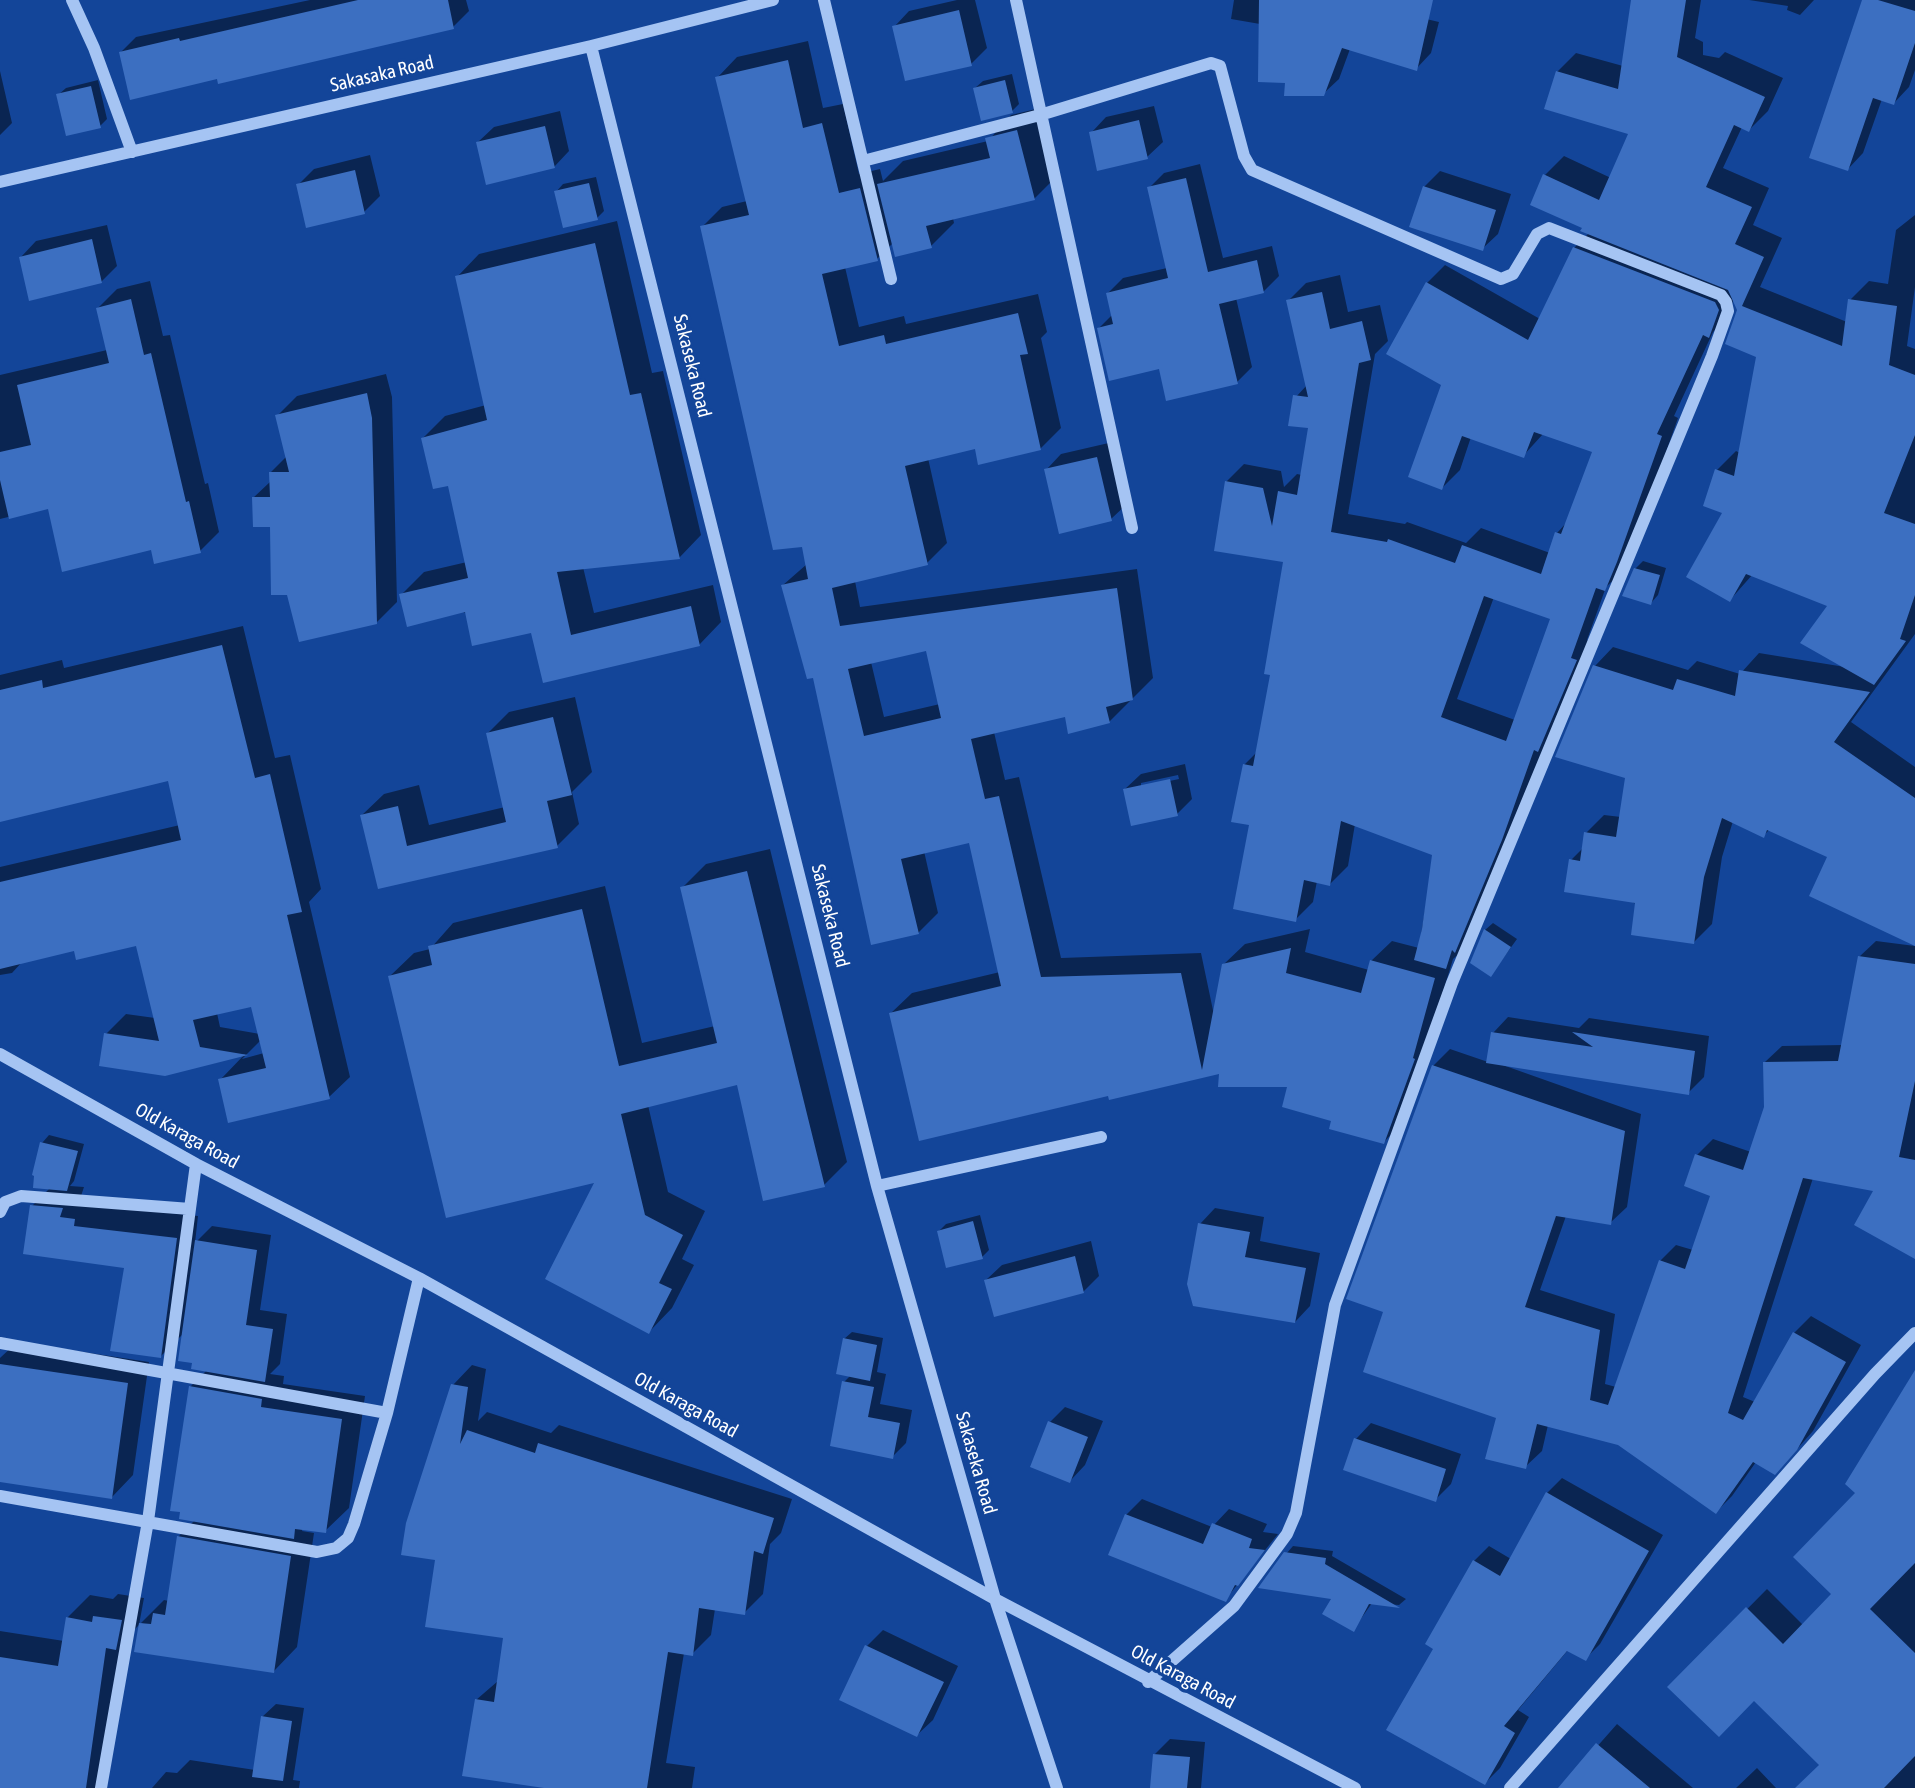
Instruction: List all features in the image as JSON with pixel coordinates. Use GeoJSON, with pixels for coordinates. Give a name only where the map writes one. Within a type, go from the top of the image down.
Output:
{"type":"FeatureCollection","features":[{"type":"Feature","properties":{"kind":"street"},"geometry":{"type":"LineString","coordinates":[[72,0],[94,48],[132,152]]}},
{"type":"Feature","properties":{"kind":"street","name":"Sakasaka Road"},"geometry":{"type":"LineString","coordinates":[[0,182],[591,46],[773,0]]}},
{"type":"Feature","properties":{"kind":"street"},"geometry":{"type":"LineString","coordinates":[[824,0],[891,279]]}},
{"type":"Feature","properties":{"kind":"street"},"geometry":{"type":"LineString","coordinates":[[1016,0],[1132,528]]}},
{"type":"Feature","properties":{"kind":"street","name":"Sakaseka Road"},"geometry":{"type":"LineString","coordinates":[[591,46],[877,1186],[995,1599],[1057,1788]]}},
{"type":"Feature","properties":{"kind":"street"},"geometry":{"type":"LineString","coordinates":[[863,161],[1040,116],[1211,63],[1220,66],[1244,156],[1252,170],[1501,279],[1513,274],[1537,234],[1549,228],[1721,295],[1728,311],[1712,356],[1452,983],[1335,1305],[1296,1513],[1287,1534],[1234,1606],[1148,1682]]}},
{"type":"Feature","properties":{"kind":"street","name":"Old Karaga Road"},"geometry":{"type":"LineString","coordinates":[[0,1054],[196,1164],[419,1278],[1148,1682],[1355,1788]]}},
{"type":"Feature","properties":{"kind":"street"},"geometry":{"type":"LineString","coordinates":[[877,1186],[1101,1137]]}},
{"type":"Feature","properties":{"kind":"street"},"geometry":{"type":"LineString","coordinates":[[101,1788],[148,1521],[196,1164]]}},
{"type":"Feature","properties":{"kind":"street"},"geometry":{"type":"LineString","coordinates":[[0,1212],[5,1202],[22,1196],[190,1209]]}},
{"type":"Feature","properties":{"kind":"street"},"geometry":{"type":"LineString","coordinates":[[0,1496],[317,1552],[336,1548],[348,1538],[354,1524],[387,1413],[419,1278]]}},
{"type":"Feature","properties":{"kind":"street"},"geometry":{"type":"LineString","coordinates":[[1510,1788],[1875,1374],[1915,1333]]}},
{"type":"Feature","properties":{"kind":"street"},"geometry":{"type":"LineString","coordinates":[[0,1343],[170,1371],[387,1413]]}},
{"type":"Feature","properties":{"kind":"building"},"geometry":{"type":"Polygon","coordinates":[[[358,0],[448,0],[454,29],[218,84],[217,79],[130,100],[119,52],[179,38],[180,41],[358,0]]]}},
{"type":"Feature","properties":{"kind":"building"},"geometry":{"type":"Polygon","coordinates":[[[1259,0],[1433,0],[1417,71],[1342,48],[1324,96],[1284,96],[1285,83],[1258,82],[1259,0]]]}},
{"type":"Feature","properties":{"kind":"building"},"geometry":{"type":"Polygon","coordinates":[[[1631,0],[1686,0],[1677,57],[1765,97],[1749,132],[1734,125],[1706,187],[1752,207],[1735,244],[1764,257],[1742,306],[1842,346],[1848,299],[1897,306],[1889,365],[1915,375],[1915,435],[1884,513],[1915,524],[1915,595],[1900,639],[1906,641],[1874,685],[1800,643],[1827,606],[1746,574],[1730,602],[1686,577],[1722,513],[1703,506],[1715,469],[1734,476],[1756,357],[1725,344],[1737,310],[1728,290],[1580,231],[1582,228],[1530,205],[1543,174],[1599,200],[1628,134],[1544,109],[1556,71],[1618,89],[1631,0]]]}},
{"type":"Feature","properties":{"kind":"building"},"geometry":{"type":"Polygon","coordinates":[[[1862,0],[1878,0],[1915,11],[1915,43],[1894,105],[1873,98],[1848,171],[1809,158],[1862,0]]]}},
{"type":"Feature","properties":{"kind":"building"},"geometry":{"type":"Polygon","coordinates":[[[959,10],[972,66],[905,81],[892,26],[959,10]]]}},
{"type":"Feature","properties":{"kind":"building"},"geometry":{"type":"Polygon","coordinates":[[[788,60],[803,128],[822,123],[839,193],[860,188],[878,261],[822,274],[839,346],[884,335],[886,344],[1018,313],[1028,354],[1020,355],[1041,450],[978,465],[975,449],[905,466],[928,565],[832,588],[840,626],[1117,588],[1133,700],[1106,707],[1110,723],[1068,734],[1065,717],[971,739],[985,799],[999,796],[1041,977],[1181,973],[1202,1070],[1222,964],[1291,948],[1286,973],[1361,993],[1370,960],[1435,978],[1413,1058],[1415,1059],[1384,1144],[1329,1129],[1331,1121],[1282,1107],[1287,1087],[1218,1087],[1219,1074],[1109,1100],[1108,1096],[919,1141],[889,1013],[1001,986],[969,843],[901,859],[919,934],[871,945],[813,678],[807,679],[781,585],[808,579],[802,547],[773,550],[700,226],[749,215],[715,77],[788,60]],[[926,651],[848,669],[864,736],[941,718],[926,651]]]}},
{"type":"Feature","properties":{"kind":"building"},"geometry":{"type":"Polygon","coordinates":[[[1005,80],[1013,113],[981,121],[973,88],[1005,80]]]}},
{"type":"Feature","properties":{"kind":"building"},"geometry":{"type":"Polygon","coordinates":[[[91,86],[101,128],[66,136],[56,94],[91,86]]]}},
{"type":"Feature","properties":{"kind":"building"},"geometry":{"type":"Polygon","coordinates":[[[1139,120],[1148,159],[1097,171],[1089,132],[1139,120]]]}},
{"type":"Feature","properties":{"kind":"building"},"geometry":{"type":"Polygon","coordinates":[[[545,126],[555,168],[486,185],[476,142],[545,126]]]}},
{"type":"Feature","properties":{"kind":"building"},"geometry":{"type":"Polygon","coordinates":[[[1017,130],[1035,200],[926,226],[932,248],[895,257],[877,184],[990,158],[985,138],[1017,130]]]}},
{"type":"Feature","properties":{"kind":"building"},"geometry":{"type":"Polygon","coordinates":[[[355,170],[365,214],[306,228],[296,184],[355,170]]]}},
{"type":"Feature","properties":{"kind":"building"},"geometry":{"type":"Polygon","coordinates":[[[1186,178],[1208,272],[1257,260],[1264,293],[1219,304],[1238,384],[1166,401],[1159,369],[1109,381],[1097,328],[1113,324],[1106,293],[1168,278],[1147,187],[1186,178]]]}},
{"type":"Feature","properties":{"kind":"building"},"geometry":{"type":"Polygon","coordinates":[[[589,183],[598,220],[563,228],[554,191],[589,183]]]}},
{"type":"Feature","properties":{"kind":"building"},"geometry":{"type":"Polygon","coordinates":[[[1423,186],[1496,210],[1483,251],[1409,227],[1423,186]]]}},
{"type":"Feature","properties":{"kind":"building"},"geometry":{"type":"Polygon","coordinates":[[[92,239],[102,283],[29,301],[19,257],[92,239]]]}},
{"type":"Feature","properties":{"kind":"building"},"geometry":{"type":"Polygon","coordinates":[[[595,243],[630,395],[641,393],[680,559],[557,572],[571,635],[691,606],[700,646],[543,683],[531,633],[472,646],[465,612],[407,627],[399,594],[468,578],[448,486],[433,489],[421,438],[487,420],[455,276],[595,243]]]}},
{"type":"Feature","properties":{"kind":"building"},"geometry":{"type":"Polygon","coordinates":[[[1573,247],[1715,302],[1719,310],[1709,338],[1703,335],[1657,434],[1662,436],[1617,562],[1605,591],[1596,588],[1571,658],[1577,660],[1538,752],[1534,750],[1502,840],[1455,953],[1452,950],[1446,969],[1414,960],[1422,929],[1432,855],[1341,821],[1330,886],[1304,880],[1296,922],[1233,909],[1249,825],[1231,822],[1243,764],[1253,766],[1270,675],[1264,674],[1283,562],[1214,551],[1225,481],[1263,488],[1272,526],[1278,491],[1297,495],[1308,428],[1288,426],[1293,395],[1308,397],[1286,300],[1322,292],[1330,329],[1362,321],[1371,360],[1359,363],[1331,532],[1387,542],[1388,539],[1455,563],[1462,545],[1541,574],[1555,532],[1561,534],[1592,452],[1534,432],[1524,458],[1462,436],[1442,490],[1408,477],[1441,385],[1386,354],[1426,282],[1528,340],[1573,247]],[[1484,596],[1441,717],[1506,741],[1550,619],[1484,596]]]}},
{"type":"Feature","properties":{"kind":"building"},"geometry":{"type":"Polygon","coordinates":[[[131,299],[144,355],[151,353],[186,502],[189,501],[201,553],[154,564],[151,550],[62,572],[48,509],[9,519],[0,480],[0,452],[31,445],[17,385],[109,363],[96,308],[131,299]]]}},
{"type":"Feature","properties":{"kind":"building"},"geometry":{"type":"Polygon","coordinates":[[[367,393],[372,418],[377,624],[299,642],[287,595],[271,595],[270,527],[253,527],[252,497],[270,497],[269,472],[289,472],[275,415],[367,393]]]}},
{"type":"Feature","properties":{"kind":"building"},"geometry":{"type":"Polygon","coordinates":[[[1097,457],[1112,521],[1059,534],[1044,469],[1097,457]]]}},
{"type":"Feature","properties":{"kind":"building"},"geometry":{"type":"Polygon","coordinates":[[[1634,568],[1660,575],[1651,605],[1622,596],[1634,568]]]}},
{"type":"Feature","properties":{"kind":"building"},"geometry":{"type":"Polygon","coordinates":[[[222,645],[255,778],[270,774],[302,912],[287,915],[330,1099],[228,1123],[218,1079],[266,1068],[251,1007],[193,1020],[200,1047],[248,1055],[165,1076],[99,1066],[104,1033],[159,1041],[136,946],[76,960],[74,951],[0,969],[0,882],[181,840],[168,781],[0,822],[0,690],[42,680],[43,688],[222,645]]]}},
{"type":"Feature","properties":{"kind":"building"},"geometry":{"type":"Polygon","coordinates":[[[1593,665],[1673,690],[1677,679],[1735,696],[1739,670],[1870,692],[1834,742],[1915,798],[1915,946],[1809,896],[1827,857],[1767,830],[1764,838],[1722,818],[1704,877],[1694,944],[1631,935],[1635,903],[1564,892],[1569,859],[1580,861],[1584,832],[1616,837],[1625,778],[1555,757],[1593,665]]]}},
{"type":"Feature","properties":{"kind":"building"},"geometry":{"type":"Polygon","coordinates":[[[553,717],[572,795],[547,801],[558,848],[378,889],[360,815],[398,806],[407,846],[506,822],[486,733],[553,717]]]}},
{"type":"Feature","properties":{"kind":"building"},"geometry":{"type":"Polygon","coordinates":[[[1170,779],[1178,816],[1131,826],[1123,789],[1170,779]]]}},
{"type":"Feature","properties":{"kind":"building"},"geometry":{"type":"Polygon","coordinates":[[[747,871],[825,1187],[763,1201],[737,1085],[621,1114],[645,1215],[683,1235],[659,1283],[672,1289],[649,1334],[545,1279],[594,1183],[446,1218],[388,976],[432,965],[428,946],[582,909],[619,1066],[717,1043],[680,887],[747,871]]]}},
{"type":"Feature","properties":{"kind":"building"},"geometry":{"type":"Polygon","coordinates":[[[1484,929],[1511,947],[1491,977],[1470,963],[1484,929]]]}},
{"type":"Feature","properties":{"kind":"building"},"geometry":{"type":"Polygon","coordinates":[[[1858,956],[1915,964],[1915,1081],[1899,1157],[1915,1160],[1915,1259],[1854,1225],[1873,1191],[1803,1178],[1728,1413],[1743,1420],[1793,1332],[1846,1362],[1797,1450],[1775,1475],[1753,1462],[1716,1514],[1618,1445],[1537,1424],[1526,1469],[1485,1459],[1496,1418],[1363,1372],[1383,1312],[1346,1299],[1432,1065],[1625,1131],[1611,1225],[1556,1216],[1525,1307],[1600,1330],[1590,1400],[1608,1405],[1659,1260],[1685,1269],[1710,1196],[1684,1186],[1695,1154],[1743,1170],[1764,1107],[1763,1062],[1838,1061],[1858,956]]]}},
{"type":"Feature","properties":{"kind":"building"},"geometry":{"type":"Polygon","coordinates":[[[1491,1032],[1593,1047],[1572,1032],[1695,1051],[1689,1095],[1486,1063],[1491,1032]]]}},
{"type":"Feature","properties":{"kind":"building"},"geometry":{"type":"Polygon","coordinates":[[[40,1142],[78,1151],[67,1191],[33,1188],[32,1175],[40,1142]]]}},
{"type":"Feature","properties":{"kind":"building"},"geometry":{"type":"Polygon","coordinates":[[[30,1205],[63,1208],[60,1217],[75,1219],[74,1226],[177,1238],[161,1358],[110,1351],[124,1268],[23,1254],[30,1205]]]}},
{"type":"Feature","properties":{"kind":"building"},"geometry":{"type":"Polygon","coordinates":[[[973,1221],[983,1259],[946,1268],[937,1231],[973,1221]]]}},
{"type":"Feature","properties":{"kind":"building"},"geometry":{"type":"Polygon","coordinates":[[[1198,1223],[1250,1232],[1245,1257],[1306,1268],[1295,1323],[1193,1306],[1187,1284],[1198,1223]]]}},
{"type":"Feature","properties":{"kind":"building"},"geometry":{"type":"Polygon","coordinates":[[[195,1240],[257,1250],[246,1325],[273,1329],[265,1382],[191,1369],[192,1363],[178,1361],[195,1240]]]}},
{"type":"Feature","properties":{"kind":"building"},"geometry":{"type":"Polygon","coordinates":[[[1075,1256],[1084,1293],[994,1317],[984,1280],[1075,1256]]]}},
{"type":"Feature","properties":{"kind":"building"},"geometry":{"type":"Polygon","coordinates":[[[843,1338],[877,1345],[870,1381],[836,1374],[843,1338]]]}},
{"type":"Feature","properties":{"kind":"building"},"geometry":{"type":"Polygon","coordinates":[[[0,1364],[128,1383],[112,1499],[0,1482],[0,1364]]]}},
{"type":"Feature","properties":{"kind":"building"},"geometry":{"type":"Polygon","coordinates":[[[1915,1370],[1915,1563],[1870,1609],[1915,1653],[1915,1756],[1884,1788],[1795,1788],[1819,1765],[1754,1701],[1719,1737],[1667,1687],[1746,1607],[1783,1644],[1831,1594],[1793,1557],[1855,1493],[1845,1484],[1915,1370]]]}},
{"type":"Feature","properties":{"kind":"building"},"geometry":{"type":"Polygon","coordinates":[[[842,1381],[874,1387],[868,1417],[900,1423],[893,1459],[830,1446],[842,1381]]]}},
{"type":"Feature","properties":{"kind":"building"},"geometry":{"type":"Polygon","coordinates":[[[451,1384],[468,1387],[460,1444],[467,1430],[535,1453],[538,1443],[774,1518],[763,1554],[754,1551],[745,1615],[699,1608],[693,1656],[668,1652],[647,1788],[544,1788],[462,1776],[475,1699],[494,1702],[503,1638],[425,1627],[435,1560],[401,1555],[406,1523],[451,1384]]]}},
{"type":"Feature","properties":{"kind":"building"},"geometry":{"type":"Polygon","coordinates":[[[189,1386],[262,1399],[261,1407],[342,1419],[326,1533],[295,1529],[294,1539],[179,1519],[180,1512],[170,1511],[189,1386]]]}},
{"type":"Feature","properties":{"kind":"building"},"geometry":{"type":"Polygon","coordinates":[[[1048,1421],[1088,1437],[1070,1483],[1030,1467],[1048,1421]]]}},
{"type":"Feature","properties":{"kind":"building"},"geometry":{"type":"Polygon","coordinates":[[[1354,1438],[1446,1469],[1436,1502],[1343,1470],[1354,1438]]]}},
{"type":"Feature","properties":{"kind":"building"},"geometry":{"type":"Polygon","coordinates":[[[1546,1492],[1649,1551],[1586,1661],[1567,1651],[1504,1726],[1515,1733],[1485,1785],[1386,1730],[1433,1649],[1425,1644],[1473,1560],[1500,1576],[1546,1492]]]}},
{"type":"Feature","properties":{"kind":"building"},"geometry":{"type":"Polygon","coordinates":[[[1125,1514],[1203,1544],[1212,1523],[1252,1539],[1249,1548],[1265,1550],[1238,1586],[1235,1585],[1226,1602],[1108,1555],[1125,1514]]]}},
{"type":"Feature","properties":{"kind":"building"},"geometry":{"type":"Polygon","coordinates":[[[177,1536],[291,1556],[274,1673],[134,1652],[139,1623],[151,1624],[153,1613],[165,1615],[177,1536]]]}},
{"type":"Feature","properties":{"kind":"building"},"geometry":{"type":"Polygon","coordinates":[[[1284,1552],[1326,1558],[1325,1564],[1400,1608],[1369,1604],[1354,1632],[1322,1614],[1331,1599],[1258,1588],[1284,1552]]]}},
{"type":"Feature","properties":{"kind":"building"},"geometry":{"type":"Polygon","coordinates":[[[93,1616],[122,1620],[116,1650],[106,1648],[86,1788],[0,1788],[0,1657],[58,1666],[66,1617],[92,1622],[93,1616]]]}},
{"type":"Feature","properties":{"kind":"building"},"geometry":{"type":"Polygon","coordinates":[[[865,1645],[944,1682],[917,1737],[839,1700],[865,1645]]]}},
{"type":"Feature","properties":{"kind":"building"},"geometry":{"type":"Polygon","coordinates":[[[261,1716],[292,1721],[283,1781],[252,1777],[261,1716]]]}},
{"type":"Feature","properties":{"kind":"building"},"geometry":{"type":"Polygon","coordinates":[[[1596,1743],[1650,1788],[1558,1788],[1596,1743]]]}},
{"type":"Feature","properties":{"kind":"building"},"geometry":{"type":"Polygon","coordinates":[[[1153,1754],[1190,1757],[1187,1788],[1150,1788],[1153,1754]]]}}]}
